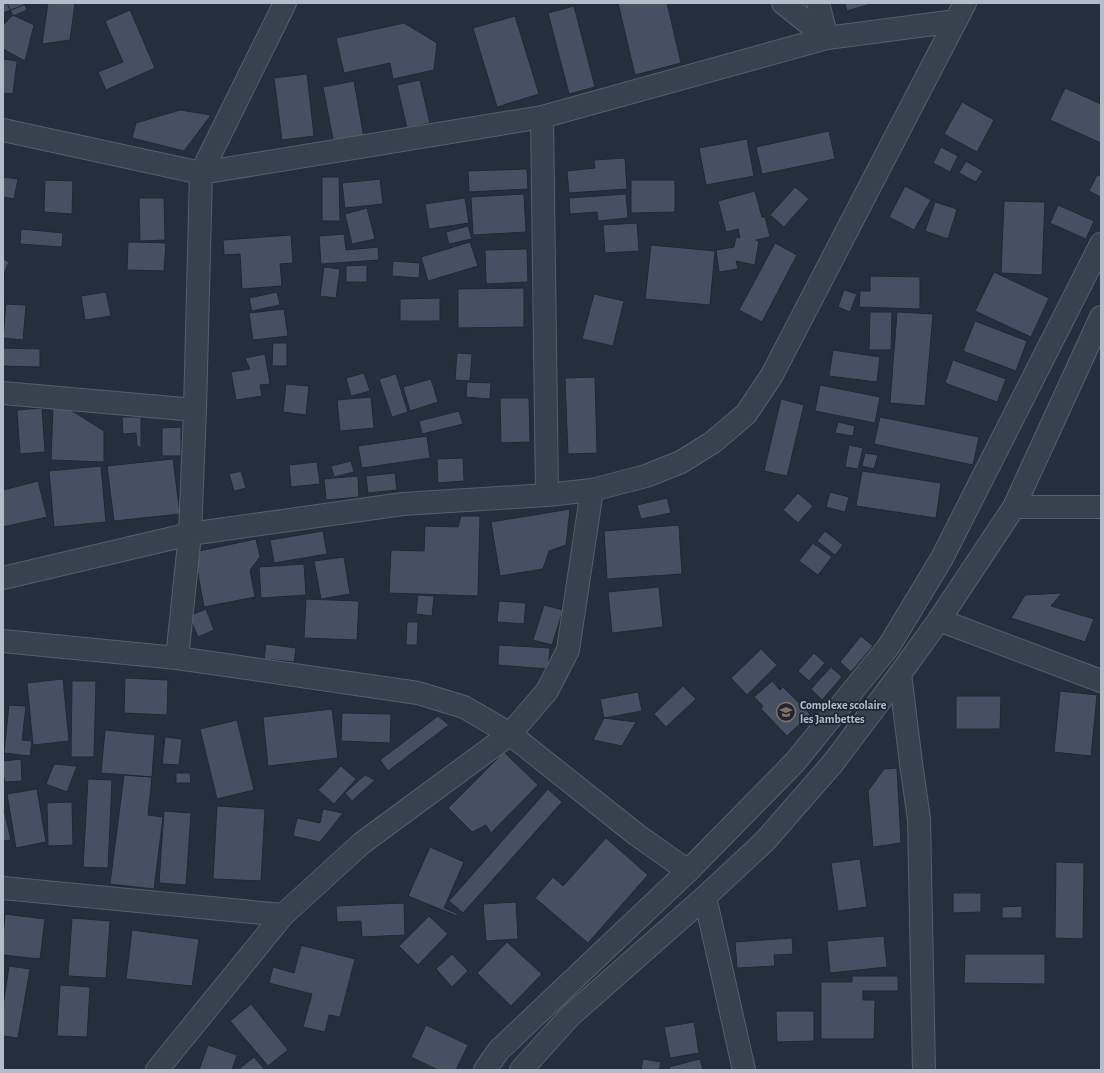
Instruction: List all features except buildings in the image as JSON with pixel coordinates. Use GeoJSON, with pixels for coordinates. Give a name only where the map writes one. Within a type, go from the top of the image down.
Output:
{"type":"FeatureCollection","features":[{"type":"Feature","properties":{"kind":"street"},"geometry":{"type":"LineString","coordinates":[[177,658],[190,534],[195,410],[201,173],[285,3]]}},
{"type":"Feature","properties":{"kind":"street"},"geometry":{"type":"LineString","coordinates":[[783,3],[827,38]]}},
{"type":"Feature","properties":{"kind":"street"},"geometry":{"type":"LineString","coordinates":[[818,3],[827,38]]}},
{"type":"Feature","properties":{"kind":"street"},"geometry":{"type":"LineString","coordinates":[[3,130],[201,173],[542,117],[827,38],[960,12]]}},
{"type":"Feature","properties":{"kind":"street"},"geometry":{"type":"LineString","coordinates":[[3,578],[190,534],[403,504],[547,495],[592,490],[646,476],[681,462],[713,442],[746,414],[772,375],[960,12]]}},
{"type":"Feature","properties":{"kind":"street"},"geometry":{"type":"LineString","coordinates":[[542,117],[547,495]]}},
{"type":"Feature","properties":{"kind":"street"},"geometry":{"type":"LineString","coordinates":[[485,1070],[499,1050],[688,871],[795,762],[889,646],[942,558],[1101,244]]}},
{"type":"Feature","properties":{"kind":"street"},"geometry":{"type":"LineString","coordinates":[[521,1070],[571,1015],[705,897],[770,835],[833,763],[940,620],[1014,507],[1101,317]]}},
{"type":"Feature","properties":{"kind":"street"},"geometry":{"type":"LineString","coordinates":[[3,394],[195,410]]}},
{"type":"Feature","properties":{"kind":"street"},"geometry":{"type":"LineString","coordinates":[[157,1070],[283,915],[362,843],[510,734],[547,691],[568,650],[592,490]]}},
{"type":"Feature","properties":{"kind":"street"},"geometry":{"type":"LineString","coordinates":[[1014,507],[1101,507]]}},
{"type":"Feature","properties":{"kind":"street"},"geometry":{"type":"LineString","coordinates":[[940,620],[1101,681]]}},
{"type":"Feature","properties":{"kind":"street"},"geometry":{"type":"LineString","coordinates":[[3,641],[177,658],[418,693],[464,707],[510,734],[638,835],[688,871]]}},
{"type":"Feature","properties":{"kind":"street"},"geometry":{"type":"LineString","coordinates":[[900,674],[919,819],[924,1070]]}},
{"type":"Feature","properties":{"kind":"street"},"geometry":{"type":"LineString","coordinates":[[3,888],[283,915]]}},
{"type":"Feature","properties":{"kind":"street"},"geometry":{"type":"LineString","coordinates":[[705,897],[744,1070]]}},
{"type":"Feature","properties":{"kind":"place","name":"Complexe scolaire les Jambettes"},"geometry":{"type":"Point","coordinates":[786,712]}}]}
